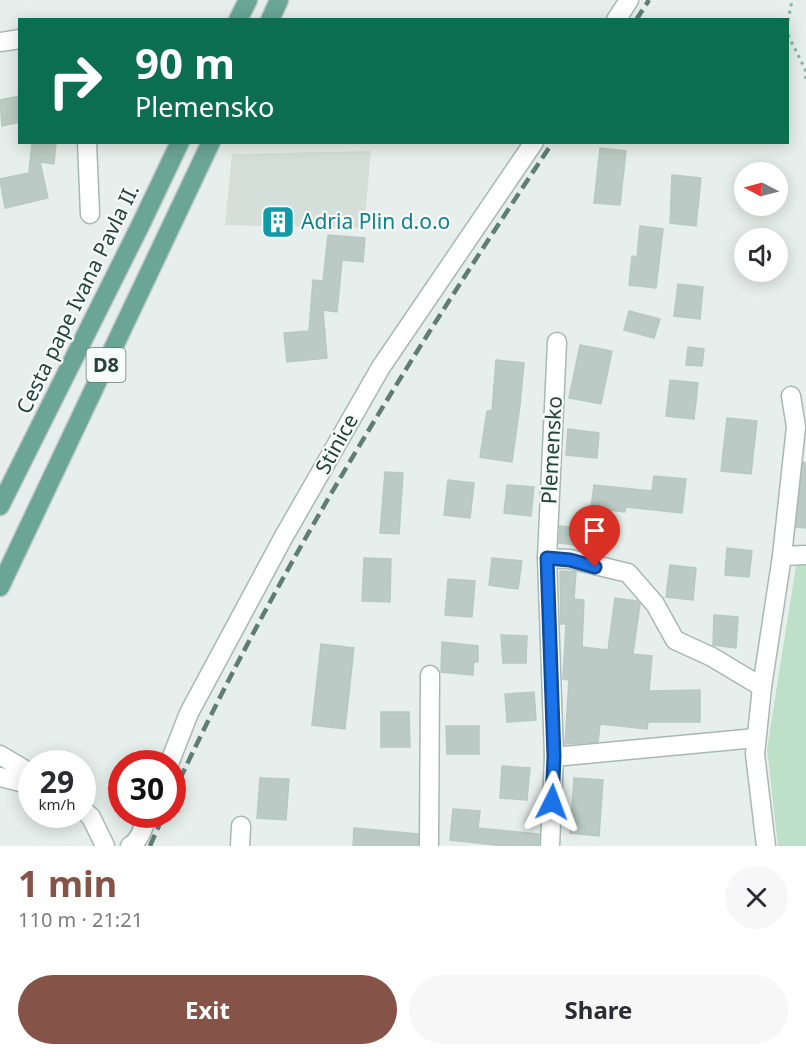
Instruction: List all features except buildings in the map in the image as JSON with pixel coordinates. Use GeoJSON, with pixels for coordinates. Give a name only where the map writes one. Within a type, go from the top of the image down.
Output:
{"type":"FeatureCollection","features":[{"type":"Feature","properties":{"kind":"main road"},"geometry":{"type":"LineString","coordinates":[[239,18],[248,0]]}},
{"type":"Feature","properties":{"kind":"main road"},"geometry":{"type":"LineString","coordinates":[[271,18],[279,0]]}},
{"type":"Feature","properties":{"kind":"main road","name":"Cesta pape Ivana Pavla II."},"geometry":{"type":"LineString","coordinates":[[0,507],[179,144]]}},
{"type":"Feature","properties":{"kind":"main road","name":"D8"},"geometry":{"type":"LineString","coordinates":[[0,587],[210,144]]}},
{"type":"Feature","properties":{"kind":"street"},"geometry":{"type":"LineString","coordinates":[[617,18],[629,0]]}},
{"type":"Feature","properties":{"kind":"street"},"geometry":{"type":"LineString","coordinates":[[0,42],[18,39]]}},
{"type":"Feature","properties":{"kind":"street"},"geometry":{"type":"LineString","coordinates":[[87,144],[90,214]]}},
{"type":"Feature","properties":{"kind":"street","name":"Stinice"},"geometry":{"type":"LineString","coordinates":[[174,750],[200,692],[381,367],[533,144]]}},
{"type":"Feature","properties":{"kind":"street","name":"Plemensko"},"geometry":{"type":"LineString","coordinates":[[550,846],[554,757],[547,558],[557,342]]}},
{"type":"Feature","properties":{"kind":"street"},"geometry":{"type":"LineString","coordinates":[[766,846],[755,754],[762,687],[783,556],[796,427],[791,396]]}},
{"type":"Feature","properties":{"kind":"street"},"geometry":{"type":"LineString","coordinates":[[783,556],[806,555]]}},
{"type":"Feature","properties":{"kind":"street"},"geometry":{"type":"LineString","coordinates":[[547,558],[570,560],[628,573],[655,604],[675,640],[712,657],[762,687]]}},
{"type":"Feature","properties":{"kind":"street"},"geometry":{"type":"LineString","coordinates":[[429,846],[430,675]]}},
{"type":"Feature","properties":{"kind":"street"},"geometry":{"type":"LineString","coordinates":[[554,757],[756,738]]}},
{"type":"Feature","properties":{"kind":"street"},"geometry":{"type":"LineString","coordinates":[[0,755],[18,766]]}},
{"type":"Feature","properties":{"kind":"street"},"geometry":{"type":"LineString","coordinates":[[0,777],[18,782]]}},
{"type":"Feature","properties":{"kind":"street"},"geometry":{"type":"LineString","coordinates":[[240,846],[241,826]]}},
{"type":"Feature","properties":{"kind":"street"},"geometry":{"type":"LineString","coordinates":[[96,827],[105,846]]}},
{"type":"Feature","properties":{"kind":"street"},"geometry":{"type":"LineString","coordinates":[[130,846],[135,844],[143,828]]}},
{"type":"Feature","properties":{"kind":"path"},"geometry":{"type":"LineString","coordinates":[[789,18],[792,0]]}},
{"type":"Feature","properties":{"kind":"path"},"geometry":{"type":"LineString","coordinates":[[789,37],[804,69],[806,82]]}},
{"type":"Feature","properties":{"kind":"shaded area"},"geometry":{"type":"Polygon","coordinates":[[[371,151],[364,228],[225,225],[232,154],[371,151]]]}},
{"type":"Feature","properties":{"kind":"green space"},"geometry":{"type":"Polygon","coordinates":[[[798,553],[806,553],[806,846],[778,846],[767,749],[798,553]]]}},
{"type":"Feature","properties":{"kind":"railway"},"geometry":{"type":"LineString","coordinates":[[637,18],[649,0]]}},
{"type":"Feature","properties":{"kind":"railway"},"geometry":{"type":"LineString","coordinates":[[186,767],[257,626],[350,462],[449,301],[552,144]]}},
{"type":"Feature","properties":{"kind":"railway"},"geometry":{"type":"LineString","coordinates":[[150,846],[158,828]]}},
{"type":"Feature","properties":{"kind":"place","name":"Adria Plin d.o.o"},"geometry":{"type":"Point","coordinates":[278,222]}},
{"type":"Feature","properties":{"kind":"route"},"geometry":{"type":"LineString","coordinates":[[552,802],[554,757],[547,558],[570,560],[595,567]]}}]}
